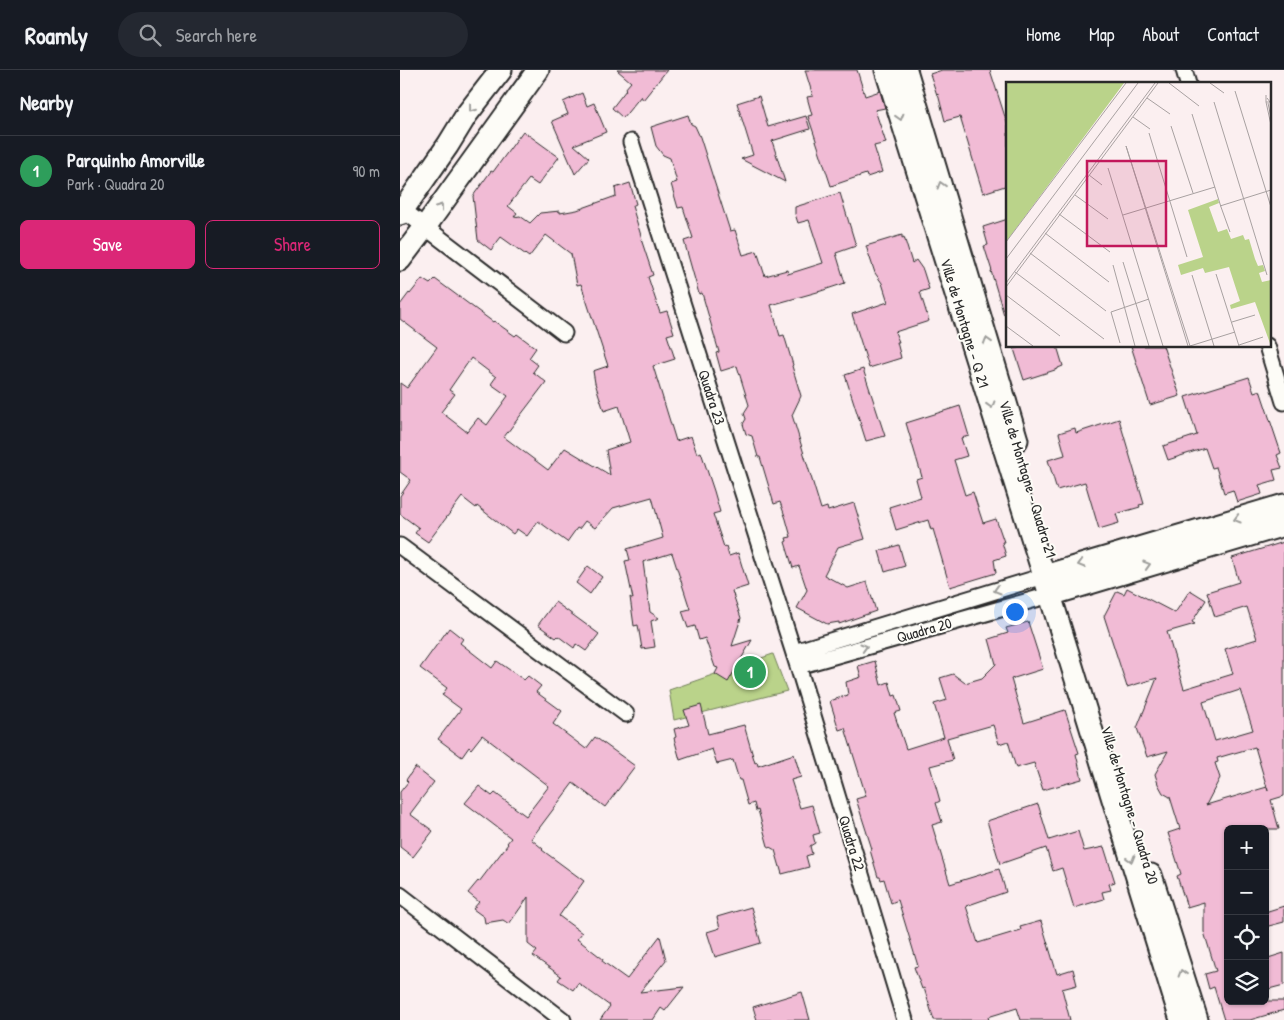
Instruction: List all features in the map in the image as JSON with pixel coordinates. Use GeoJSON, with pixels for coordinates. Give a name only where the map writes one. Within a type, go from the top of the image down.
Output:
{"type":"FeatureCollection","features":[{"type":"Feature","properties":{"kind":"street"},"geometry":{"type":"LineString","coordinates":[[501,70],[467,114],[448,145],[401,212],[425,227],[564,333]]}},
{"type":"Feature","properties":{"kind":"street"},"geometry":{"type":"LineString","coordinates":[[400,260],[538,70]]}},
{"type":"Feature","properties":{"kind":"street","name":"Ville de Montagne - Q 21"},"geometry":{"type":"LineString","coordinates":[[886,70],[1053,583]]}},
{"type":"Feature","properties":{"kind":"street","name":"Ville de Montagne - Quadra 21"},"geometry":{"type":"LineString","coordinates":[[906,70],[1053,583]]}},
{"type":"Feature","properties":{"kind":"street","name":"Quadra 23"},"geometry":{"type":"LineString","coordinates":[[631,142],[796,659]]}},
{"type":"Feature","properties":{"kind":"street"},"geometry":{"type":"LineString","coordinates":[[1268,348],[1284,402]]}},
{"type":"Feature","properties":{"kind":"street"},"geometry":{"type":"LineString","coordinates":[[1053,583],[1284,505]]}},
{"type":"Feature","properties":{"kind":"street"},"geometry":{"type":"LineString","coordinates":[[1053,583],[1284,525]]}},
{"type":"Feature","properties":{"kind":"street"},"geometry":{"type":"LineString","coordinates":[[400,546],[626,714]]}},
{"type":"Feature","properties":{"kind":"street","name":"Quadra 20"},"geometry":{"type":"LineString","coordinates":[[796,659],[1053,583]]}},
{"type":"Feature","properties":{"kind":"street","name":"Ville de Montagne - Quadra 20"},"geometry":{"type":"LineString","coordinates":[[1053,583],[1181,1020]]}},
{"type":"Feature","properties":{"kind":"street","name":"Ville de Montagne - Quadra 20"},"geometry":{"type":"LineString","coordinates":[[1053,583],[1197,1020]]}},
{"type":"Feature","properties":{"kind":"street","name":"Quadra 22"},"geometry":{"type":"LineString","coordinates":[[796,659],[905,1020]]}},
{"type":"Feature","properties":{"kind":"street"},"geometry":{"type":"LineString","coordinates":[[400,896],[563,1020]]}},
{"type":"Feature","properties":{"kind":"green space"},"geometry":{"type":"Polygon","coordinates":[[[773,654],[787,691],[674,720],[669,690],[773,654]]]}},
{"type":"Feature","properties":{"kind":"building"},"geometry":{"type":"Polygon","coordinates":[[[617,70],[667,70],[643,100],[641,96],[623,118],[612,108],[631,82],[617,70]]]}},
{"type":"Feature","properties":{"kind":"building"},"geometry":{"type":"Polygon","coordinates":[[[805,70],[857,70],[865,96],[880,91],[885,108],[875,110],[886,143],[874,146],[882,172],[867,177],[866,174],[831,186],[808,116],[812,115],[807,97],[813,96],[805,70]]]}},
{"type":"Feature","properties":{"kind":"building"},"geometry":{"type":"Polygon","coordinates":[[[942,70],[990,70],[1006,120],[1006,186],[983,193],[960,117],[945,121],[938,94],[930,74],[942,70]]]}},
{"type":"Feature","properties":{"kind":"building"},"geometry":{"type":"Polygon","coordinates":[[[582,93],[587,106],[594,103],[606,132],[574,145],[589,158],[575,174],[552,121],[568,114],[563,102],[582,93]]]}},
{"type":"Feature","properties":{"kind":"building"},"geometry":{"type":"Polygon","coordinates":[[[759,96],[768,127],[806,116],[810,129],[772,141],[785,182],[741,159],[753,155],[737,103],[759,96]]]}},
{"type":"Feature","properties":{"kind":"building"},"geometry":{"type":"Polygon","coordinates":[[[688,115],[691,124],[695,126],[700,137],[730,231],[735,230],[743,255],[757,251],[765,276],[787,270],[788,274],[823,263],[809,220],[798,223],[795,207],[840,193],[856,246],[836,253],[845,283],[771,305],[780,336],[784,335],[801,396],[792,415],[821,509],[827,507],[828,511],[854,503],[865,539],[838,547],[824,575],[848,588],[867,582],[876,611],[839,624],[839,622],[827,624],[797,608],[807,590],[799,566],[793,568],[785,542],[787,541],[786,538],[791,537],[780,502],[774,504],[752,436],[746,434],[743,424],[746,419],[744,413],[749,405],[737,366],[721,371],[716,353],[719,352],[702,293],[699,294],[684,241],[693,238],[683,207],[678,208],[671,184],[677,182],[670,158],[663,155],[656,146],[651,127],[688,115]]]}},
{"type":"Feature","properties":{"kind":"building"},"geometry":{"type":"Polygon","coordinates":[[[523,131],[559,157],[538,185],[529,179],[508,206],[517,213],[514,217],[520,216],[530,223],[540,213],[560,211],[560,213],[577,210],[616,196],[615,188],[630,183],[636,204],[632,206],[653,275],[648,277],[660,313],[667,311],[674,333],[667,335],[675,359],[653,366],[676,441],[691,436],[697,454],[701,452],[720,512],[713,514],[724,547],[726,546],[729,556],[738,553],[748,586],[732,591],[741,618],[732,646],[752,640],[728,682],[715,674],[718,668],[715,667],[705,638],[699,640],[695,626],[688,628],[682,611],[690,609],[672,553],[643,562],[650,612],[659,618],[651,621],[655,647],[642,649],[638,625],[634,626],[630,597],[633,599],[625,561],[630,560],[627,549],[663,538],[652,497],[613,508],[595,528],[585,521],[579,529],[577,528],[567,542],[538,521],[527,536],[517,529],[513,534],[477,506],[476,508],[462,497],[428,542],[415,533],[419,528],[400,514],[400,496],[411,480],[400,472],[400,383],[407,388],[437,347],[400,319],[400,305],[422,279],[430,284],[435,279],[493,322],[515,336],[517,334],[536,348],[529,358],[538,365],[533,372],[546,382],[504,437],[548,470],[565,448],[610,475],[606,450],[630,442],[619,406],[604,411],[595,383],[593,371],[608,366],[581,284],[577,285],[571,254],[546,235],[529,257],[501,237],[491,250],[478,240],[473,196],[491,171],[493,172],[523,131]],[[471,358],[449,390],[455,394],[441,412],[467,432],[478,418],[487,425],[508,396],[491,384],[496,377],[471,358]]]}},
{"type":"Feature","properties":{"kind":"building"},"geometry":{"type":"Polygon","coordinates":[[[1006,220],[1006,314],[1004,315],[984,246],[988,245],[983,227],[1006,220]]]}},
{"type":"Feature","properties":{"kind":"building"},"geometry":{"type":"Polygon","coordinates":[[[902,235],[912,263],[916,260],[923,270],[929,289],[920,292],[929,321],[895,332],[899,342],[897,342],[901,358],[869,368],[852,314],[888,302],[866,246],[902,235]]]}},
{"type":"Feature","properties":{"kind":"building"},"geometry":{"type":"Polygon","coordinates":[[[1058,348],[1063,366],[1024,380],[1014,349],[1058,348]]]}},
{"type":"Feature","properties":{"kind":"building"},"geometry":{"type":"Polygon","coordinates":[[[1132,348],[1164,348],[1180,396],[1150,405],[1132,348]]]}},
{"type":"Feature","properties":{"kind":"building"},"geometry":{"type":"Polygon","coordinates":[[[863,369],[885,436],[866,441],[845,375],[863,369]]]}},
{"type":"Feature","properties":{"kind":"building"},"geometry":{"type":"Polygon","coordinates":[[[1249,377],[1254,392],[1260,390],[1281,453],[1277,455],[1282,468],[1273,470],[1276,480],[1259,485],[1262,494],[1237,502],[1233,490],[1224,493],[1216,467],[1212,468],[1205,448],[1168,460],[1163,446],[1197,435],[1185,397],[1249,377]]]}},
{"type":"Feature","properties":{"kind":"building"},"geometry":{"type":"Polygon","coordinates":[[[960,406],[969,436],[961,438],[967,456],[954,460],[965,495],[973,492],[983,523],[996,519],[1004,542],[1002,542],[1006,556],[994,560],[996,573],[950,587],[933,529],[931,530],[928,520],[896,530],[889,507],[921,497],[916,479],[922,477],[906,423],[960,406]]]}},
{"type":"Feature","properties":{"kind":"building"},"geometry":{"type":"Polygon","coordinates":[[[1119,419],[1144,504],[1116,514],[1119,523],[1099,529],[1085,482],[1057,490],[1048,460],[1065,455],[1059,433],[1075,428],[1076,433],[1119,419]]]}},
{"type":"Feature","properties":{"kind":"building"},"geometry":{"type":"Polygon","coordinates":[[[1284,542],[1284,796],[1271,800],[1279,829],[1269,829],[1269,825],[1224,825],[1224,1005],[1269,1005],[1269,1001],[1284,1001],[1284,1010],[1250,1020],[1224,1020],[1214,987],[1209,989],[1205,974],[1216,971],[1204,932],[1204,902],[1187,907],[1177,876],[1181,874],[1168,833],[1180,829],[1170,797],[1163,793],[1155,774],[1168,751],[1147,757],[1137,728],[1157,678],[1127,687],[1104,616],[1117,591],[1124,594],[1127,588],[1175,613],[1190,590],[1206,600],[1192,622],[1195,624],[1167,632],[1184,689],[1233,674],[1225,649],[1257,639],[1247,607],[1215,617],[1207,592],[1239,582],[1232,558],[1284,542]],[[1240,690],[1203,702],[1215,741],[1253,730],[1240,690]],[[1255,747],[1217,758],[1218,762],[1215,763],[1220,778],[1206,805],[1267,787],[1255,747]]]}},
{"type":"Feature","properties":{"kind":"building"},"geometry":{"type":"Polygon","coordinates":[[[899,545],[905,566],[885,572],[879,551],[899,545]]]}},
{"type":"Feature","properties":{"kind":"building"},"geometry":{"type":"Polygon","coordinates":[[[588,566],[602,577],[590,594],[576,583],[588,566]]]}},
{"type":"Feature","properties":{"kind":"building"},"geometry":{"type":"Polygon","coordinates":[[[555,602],[599,634],[586,651],[576,644],[574,648],[538,625],[555,602]]]}},
{"type":"Feature","properties":{"kind":"building"},"geometry":{"type":"Polygon","coordinates":[[[1028,622],[1043,669],[1011,679],[1024,723],[1065,710],[1079,753],[1076,754],[1082,779],[1043,790],[1034,763],[1016,768],[1008,741],[999,744],[993,725],[947,738],[953,760],[930,766],[940,801],[936,803],[942,822],[932,825],[950,884],[999,869],[1006,892],[966,906],[978,943],[1021,930],[1020,927],[1041,921],[1057,974],[1073,969],[1077,985],[1062,989],[1070,1020],[1021,1020],[1017,1008],[988,1017],[989,1020],[934,1020],[924,988],[922,989],[914,967],[918,966],[898,900],[891,903],[884,879],[881,880],[878,877],[870,850],[872,849],[856,799],[866,796],[845,728],[839,730],[830,701],[848,695],[846,682],[861,677],[858,666],[875,661],[881,685],[889,682],[893,696],[896,695],[901,711],[894,713],[906,749],[944,737],[934,704],[947,700],[940,678],[953,674],[965,683],[982,678],[996,664],[989,639],[1008,633],[1006,628],[1028,622]]]}},
{"type":"Feature","properties":{"kind":"building"},"geometry":{"type":"Polygon","coordinates":[[[449,628],[463,639],[460,643],[492,668],[497,661],[524,680],[528,676],[541,686],[536,692],[562,711],[553,724],[586,749],[595,737],[635,766],[605,807],[573,783],[531,839],[542,850],[584,881],[559,916],[582,933],[577,939],[603,959],[602,961],[627,979],[660,936],[666,960],[640,992],[684,987],[665,1011],[661,1008],[653,1020],[600,1020],[610,1006],[578,983],[573,990],[558,980],[561,976],[533,956],[537,951],[528,944],[528,897],[509,924],[503,920],[485,923],[484,917],[473,909],[479,902],[468,893],[479,882],[511,838],[465,803],[479,786],[492,796],[495,793],[526,816],[549,786],[482,735],[471,749],[469,747],[462,757],[438,739],[461,709],[442,695],[447,688],[420,668],[449,628]]]}},
{"type":"Feature","properties":{"kind":"building"},"geometry":{"type":"Polygon","coordinates":[[[701,705],[708,734],[744,725],[755,763],[757,762],[758,766],[794,754],[801,777],[791,780],[800,808],[812,805],[820,833],[813,835],[815,843],[810,846],[812,854],[806,856],[809,867],[782,874],[775,850],[768,846],[758,810],[756,811],[754,803],[748,805],[733,760],[717,764],[712,749],[680,760],[674,738],[676,737],[674,729],[689,725],[684,710],[701,705]]]}},
{"type":"Feature","properties":{"kind":"building"},"geometry":{"type":"Polygon","coordinates":[[[415,767],[434,782],[410,814],[433,831],[413,857],[400,847],[400,792],[408,782],[406,780],[415,767]]]}},
{"type":"Feature","properties":{"kind":"building"},"geometry":{"type":"Polygon","coordinates":[[[1038,804],[1049,840],[1078,831],[1084,851],[1104,847],[1115,882],[1109,884],[1111,890],[1102,892],[1104,899],[1074,908],[1062,868],[1053,871],[1046,848],[1000,864],[987,821],[1038,804]]]}},
{"type":"Feature","properties":{"kind":"building"},"geometry":{"type":"Polygon","coordinates":[[[1284,906],[1284,922],[1269,926],[1269,911],[1284,906]]]}},
{"type":"Feature","properties":{"kind":"building"},"geometry":{"type":"Polygon","coordinates":[[[751,907],[761,943],[715,957],[707,932],[720,928],[717,917],[751,907]]]}},
{"type":"Feature","properties":{"kind":"building"},"geometry":{"type":"Polygon","coordinates":[[[1284,953],[1284,985],[1269,989],[1269,960],[1269,958],[1284,953]]]}},
{"type":"Feature","properties":{"kind":"building"},"geometry":{"type":"Polygon","coordinates":[[[802,992],[810,1020],[757,1020],[753,1007],[802,992]]]}},
{"type":"Feature","properties":{"kind":"place","name":"Parquinho Amorville"},"geometry":{"type":"Point","coordinates":[750,672]}}]}
